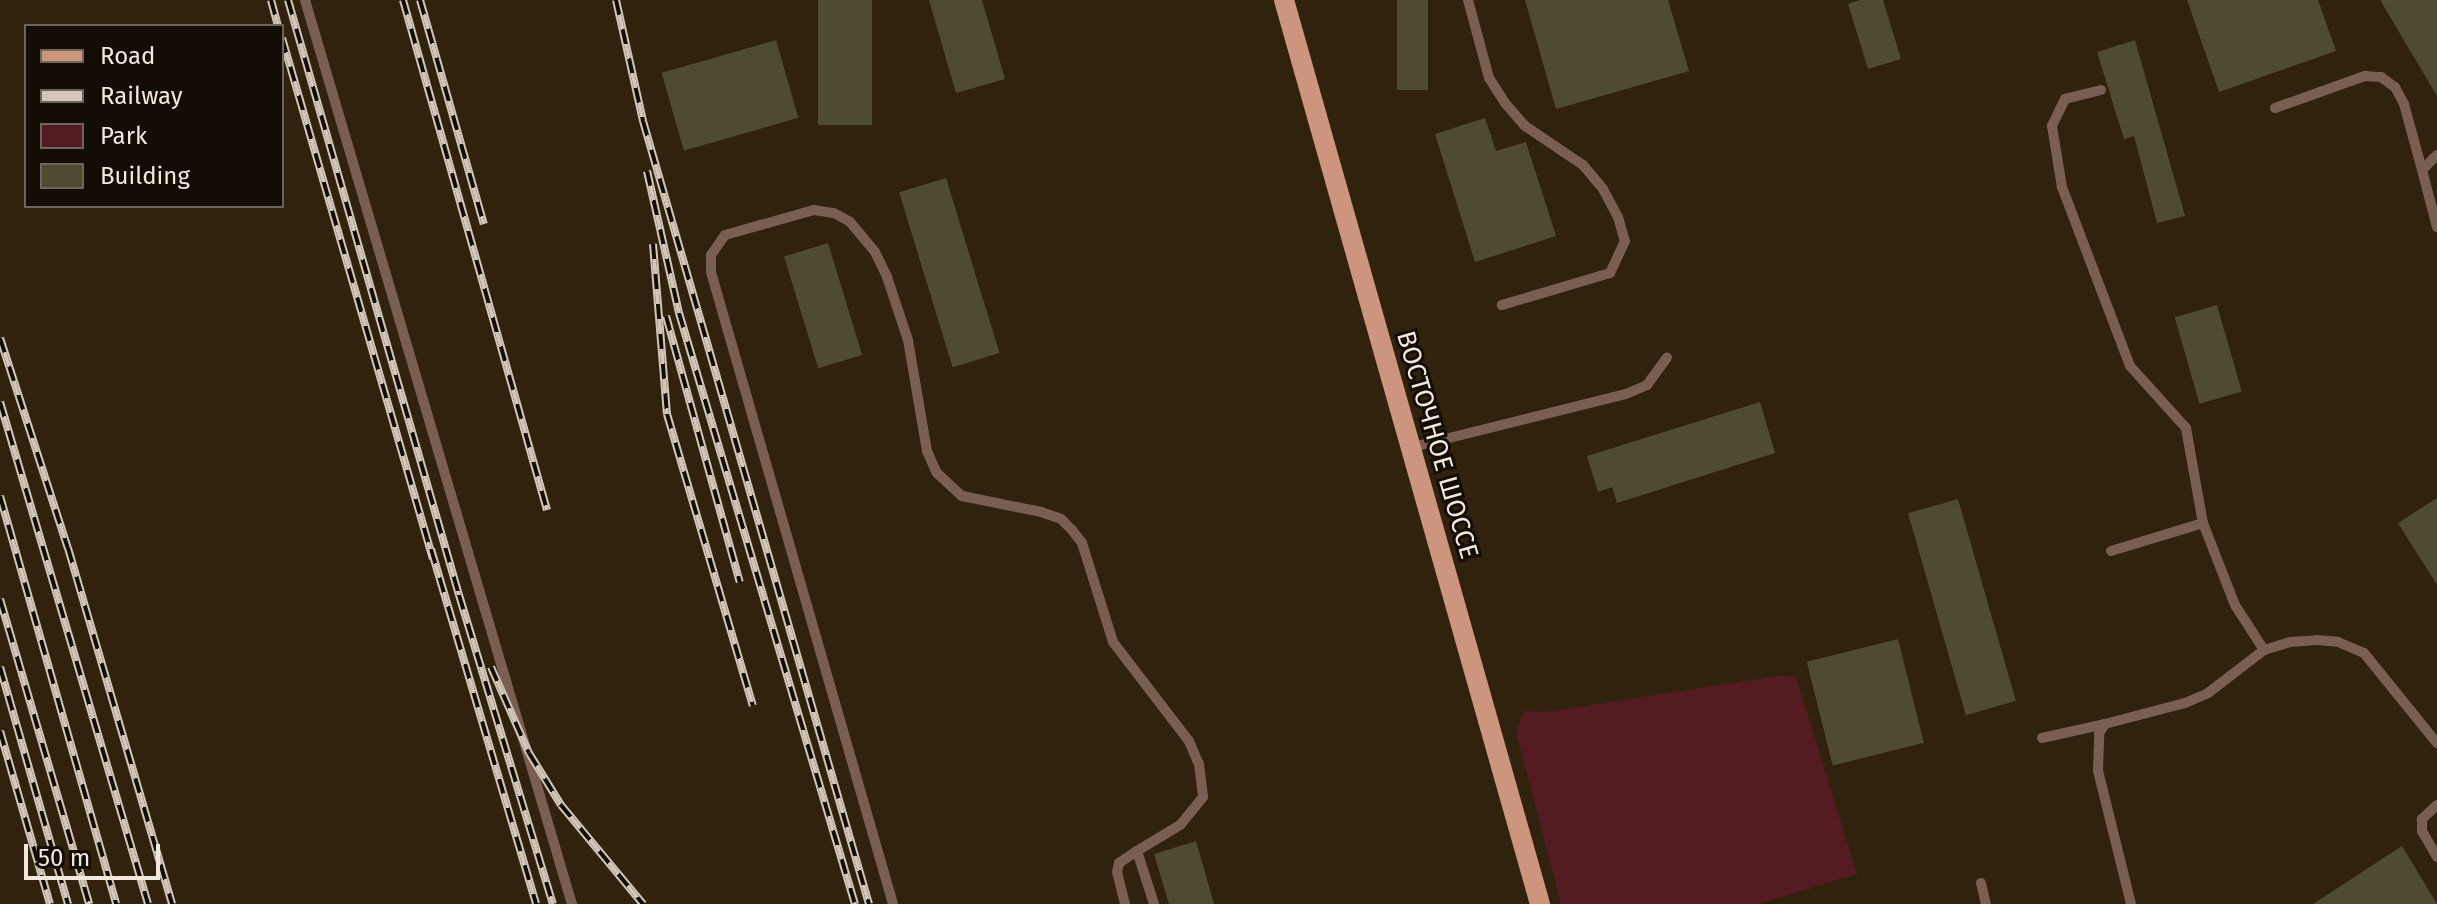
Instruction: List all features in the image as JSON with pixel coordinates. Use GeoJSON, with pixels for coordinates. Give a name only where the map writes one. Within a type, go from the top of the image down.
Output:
{"type":"FeatureCollection","features":[{"type":"Feature","properties":{"kind":"main road","name":"ВОСТОЧНОЕ ШОССЕ"},"geometry":{"type":"LineString","coordinates":[[1284,0],[1540,904]]}},
{"type":"Feature","properties":{"kind":"lane"},"geometry":{"type":"LineString","coordinates":[[305,0],[572,904]]}},
{"type":"Feature","properties":{"kind":"lane"},"geometry":{"type":"LineString","coordinates":[[1468,0],[1489,78],[1505,103],[1525,126],[1583,165],[1603,189],[1618,217],[1625,241],[1610,273],[1502,305]]}},
{"type":"Feature","properties":{"kind":"lane"},"geometry":{"type":"LineString","coordinates":[[2275,108],[2365,76],[2381,77],[2395,87],[2404,104],[2437,227]]}},
{"type":"Feature","properties":{"kind":"lane"},"geometry":{"type":"LineString","coordinates":[[2101,90],[2065,99],[2052,126],[2062,187],[2130,366],[2186,428],[2203,523],[2235,605],[2264,650]]}},
{"type":"Feature","properties":{"kind":"lane"},"geometry":{"type":"LineString","coordinates":[[2422,170],[2437,155]]}},
{"type":"Feature","properties":{"kind":"lane"},"geometry":{"type":"LineString","coordinates":[[893,904],[711,272],[711,255],[725,235],[814,210],[834,213],[850,222],[875,252],[887,277],[908,340],[927,451],[937,473],[962,496],[1041,512],[1061,519],[1072,530],[1082,543],[1113,642],[1189,741],[1199,764],[1203,797],[1180,825],[1119,863],[1117,872],[1125,904]]}},
{"type":"Feature","properties":{"kind":"lane"},"geometry":{"type":"LineString","coordinates":[[1409,448],[1626,394],[1647,385],[1667,357]]}},
{"type":"Feature","properties":{"kind":"lane"},"geometry":{"type":"LineString","coordinates":[[2111,551],[2203,523]]}},
{"type":"Feature","properties":{"kind":"lane"},"geometry":{"type":"LineString","coordinates":[[2042,738],[2185,703],[2208,693],[2264,650],[2290,642],[2317,640],[2338,642],[2364,653],[2437,743]]}},
{"type":"Feature","properties":{"kind":"lane"},"geometry":{"type":"LineString","coordinates":[[2105,724],[2096,742],[2098,771],[2131,904]]}},
{"type":"Feature","properties":{"kind":"lane"},"geometry":{"type":"LineString","coordinates":[[2437,805],[2422,819],[2422,831],[2437,857]]}},
{"type":"Feature","properties":{"kind":"lane"},"geometry":{"type":"LineString","coordinates":[[1137,851],[1154,904]]}},
{"type":"Feature","properties":{"kind":"lane"},"geometry":{"type":"LineString","coordinates":[[1981,883],[1986,904]]}},
{"type":"Feature","properties":{"kind":"green space"},"geometry":{"type":"Polygon","coordinates":[[[1778,676],[1796,677],[1857,874],[1758,904],[1561,904],[1516,732],[1524,711],[1546,712],[1778,676]]]}},
{"type":"Feature","properties":{"kind":"building"},"geometry":{"type":"Polygon","coordinates":[[[818,0],[872,0],[872,125],[818,125],[818,0]]]}},
{"type":"Feature","properties":{"kind":"building"},"geometry":{"type":"Polygon","coordinates":[[[929,0],[982,0],[1005,79],[956,93],[929,0]]]}},
{"type":"Feature","properties":{"kind":"building"},"geometry":{"type":"Polygon","coordinates":[[[1397,0],[1428,0],[1428,90],[1397,90],[1397,0]]]}},
{"type":"Feature","properties":{"kind":"building"},"geometry":{"type":"Polygon","coordinates":[[[1525,0],[1668,0],[1689,71],[1556,109],[1525,0]]]}},
{"type":"Feature","properties":{"kind":"building"},"geometry":{"type":"Polygon","coordinates":[[[1860,0],[1883,0],[1901,59],[1868,69],[1848,4],[1860,0]]]}},
{"type":"Feature","properties":{"kind":"building"},"geometry":{"type":"Polygon","coordinates":[[[2187,0],[2318,0],[2336,51],[2219,92],[2187,0]]]}},
{"type":"Feature","properties":{"kind":"building"},"geometry":{"type":"Polygon","coordinates":[[[2380,0],[2437,0],[2437,96],[2380,0]]]}},
{"type":"Feature","properties":{"kind":"building"},"geometry":{"type":"Polygon","coordinates":[[[776,40],[798,118],[684,151],[662,73],[776,40]]]}},
{"type":"Feature","properties":{"kind":"building"},"geometry":{"type":"Polygon","coordinates":[[[2135,40],[2185,216],[2157,223],[2134,136],[2124,139],[2097,52],[2135,40]]]}},
{"type":"Feature","properties":{"kind":"building"},"geometry":{"type":"Polygon","coordinates":[[[1485,118],[1496,151],[1526,142],[1556,236],[1475,262],[1435,134],[1485,118]]]}},
{"type":"Feature","properties":{"kind":"building"},"geometry":{"type":"Polygon","coordinates":[[[946,178],[1000,353],[953,367],[899,192],[946,178]]]}},
{"type":"Feature","properties":{"kind":"building"},"geometry":{"type":"Polygon","coordinates":[[[828,243],[862,355],[818,368],[784,256],[828,243]]]}},
{"type":"Feature","properties":{"kind":"building"},"geometry":{"type":"Polygon","coordinates":[[[2217,305],[2242,392],[2200,404],[2175,317],[2217,305]]]}},
{"type":"Feature","properties":{"kind":"building"},"geometry":{"type":"Polygon","coordinates":[[[1760,402],[1775,453],[1617,503],[1612,487],[1598,492],[1587,456],[1760,402]]]}},
{"type":"Feature","properties":{"kind":"building"},"geometry":{"type":"Polygon","coordinates":[[[2437,498],[2437,585],[2398,523],[2437,498]]]}},
{"type":"Feature","properties":{"kind":"building"},"geometry":{"type":"Polygon","coordinates":[[[1958,499],[2016,701],[1966,715],[1908,513],[1958,499]]]}},
{"type":"Feature","properties":{"kind":"building"},"geometry":{"type":"Polygon","coordinates":[[[1898,639],[1924,743],[1833,766],[1807,662],[1898,639]]]}},
{"type":"Feature","properties":{"kind":"building"},"geometry":{"type":"Polygon","coordinates":[[[1196,841],[1214,904],[1169,904],[1154,854],[1196,841]]]}},
{"type":"Feature","properties":{"kind":"building"},"geometry":{"type":"Polygon","coordinates":[[[2402,846],[2437,904],[2313,904],[2402,846]]]}},
{"type":"Feature","properties":{"kind":"railway"},"geometry":{"type":"LineString","coordinates":[[271,0],[277,24]]}},
{"type":"Feature","properties":{"kind":"railway"},"geometry":{"type":"LineString","coordinates":[[288,0],[459,595],[553,904]]}},
{"type":"Feature","properties":{"kind":"railway"},"geometry":{"type":"LineString","coordinates":[[403,0],[547,510]]}},
{"type":"Feature","properties":{"kind":"railway"},"geometry":{"type":"LineString","coordinates":[[420,0],[484,224]]}},
{"type":"Feature","properties":{"kind":"railway"},"geometry":{"type":"LineString","coordinates":[[616,0],[643,121],[869,904]]}},
{"type":"Feature","properties":{"kind":"railway"},"geometry":{"type":"LineString","coordinates":[[284,45],[433,559]]}},
{"type":"Feature","properties":{"kind":"railway"},"geometry":{"type":"LineString","coordinates":[[647,171],[679,313],[855,904]]}},
{"type":"Feature","properties":{"kind":"railway"},"geometry":{"type":"LineString","coordinates":[[653,244],[667,414],[753,706]]}},
{"type":"Feature","properties":{"kind":"railway"},"geometry":{"type":"LineString","coordinates":[[666,316],[740,582]]}},
{"type":"Feature","properties":{"kind":"railway"},"geometry":{"type":"LineString","coordinates":[[0,338],[68,548],[172,904]]}},
{"type":"Feature","properties":{"kind":"railway"},"geometry":{"type":"LineString","coordinates":[[0,402],[148,904]]}},
{"type":"Feature","properties":{"kind":"railway"},"geometry":{"type":"LineString","coordinates":[[0,496],[116,904]]}},
{"type":"Feature","properties":{"kind":"railway"},"geometry":{"type":"LineString","coordinates":[[431,549],[536,904]]}},
{"type":"Feature","properties":{"kind":"railway"},"geometry":{"type":"LineString","coordinates":[[0,599],[89,904]]}},
{"type":"Feature","properties":{"kind":"railway"},"geometry":{"type":"LineString","coordinates":[[0,667],[68,904]]}},
{"type":"Feature","properties":{"kind":"railway"},"geometry":{"type":"LineString","coordinates":[[491,667],[529,753],[561,805],[643,904]]}},
{"type":"Feature","properties":{"kind":"railway"},"geometry":{"type":"LineString","coordinates":[[0,731],[50,904]]}}]}
